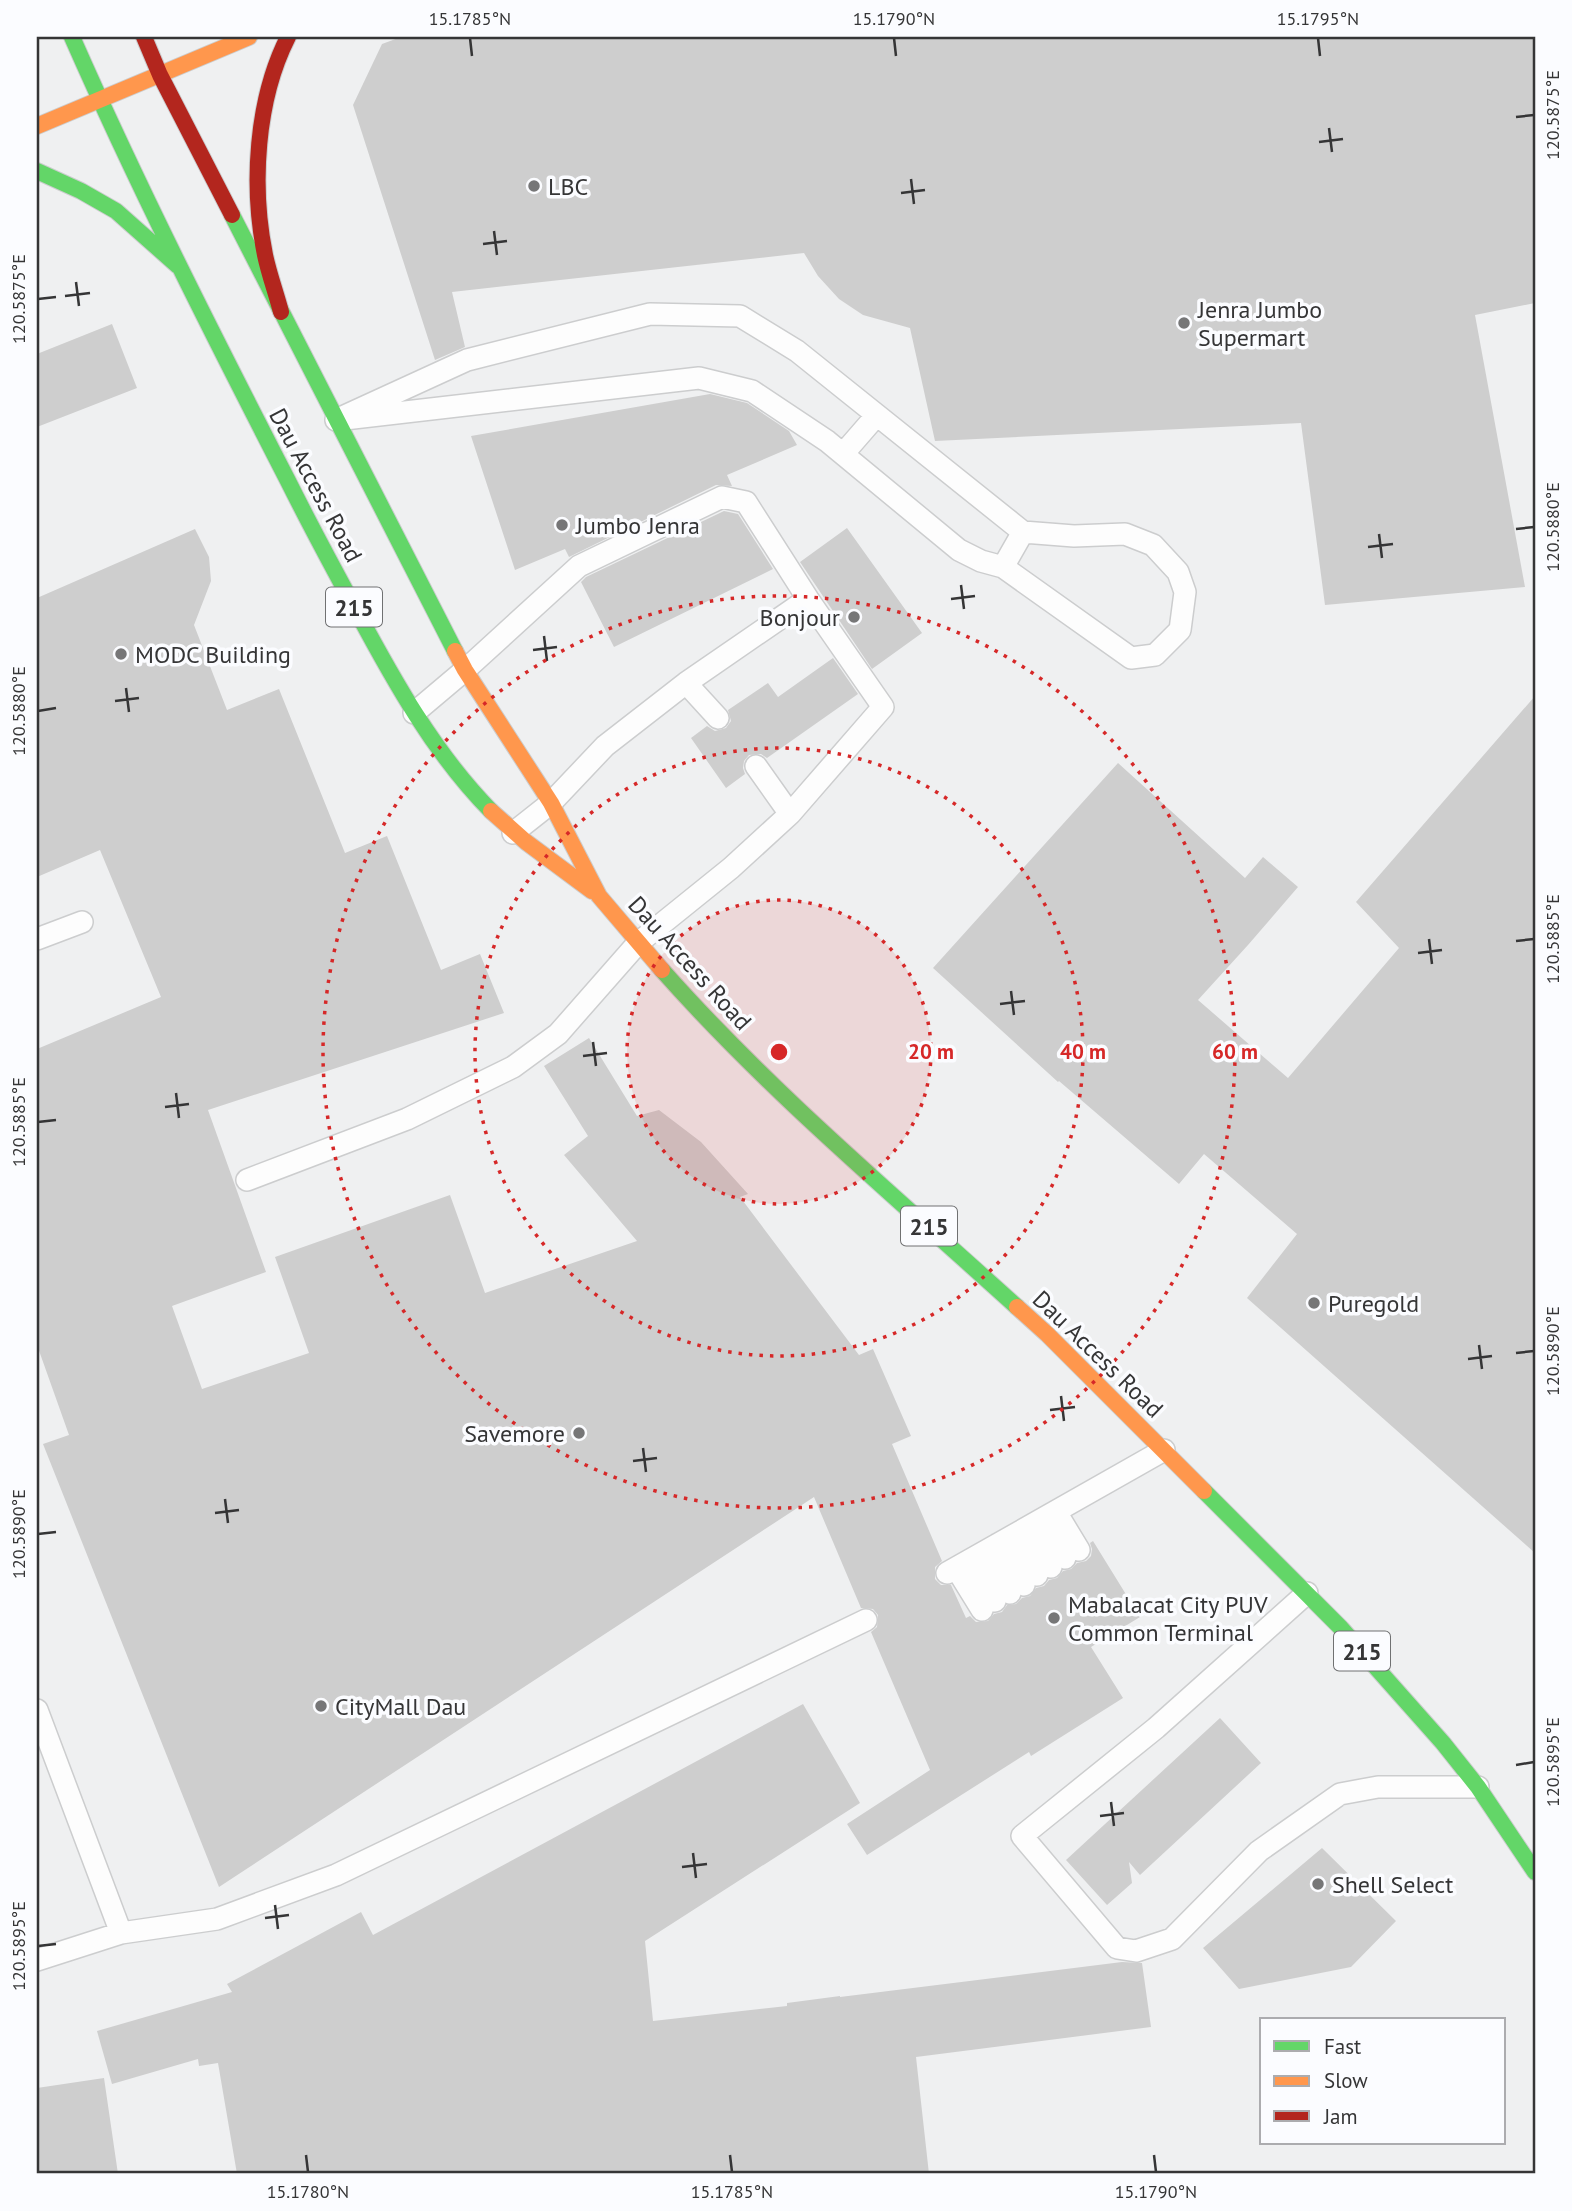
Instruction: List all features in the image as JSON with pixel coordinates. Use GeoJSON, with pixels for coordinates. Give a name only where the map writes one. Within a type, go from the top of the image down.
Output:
{"type":"FeatureCollection","features":[{"type":"Feature","properties":{"kind":"main road","name":"Dau Access Road"},"geometry":{"type":"LineString","coordinates":[[72,37],[178,266],[305,515],[414,713],[436,747],[466,784],[513,834],[599,896]]}},
{"type":"Feature","properties":{"kind":"main road","name":"Dau Access Road"},"geometry":{"type":"LineString","coordinates":[[144,37],[160,75],[465,670],[551,803],[599,896],[692,1004],[786,1097],[1047,1334],[1307,1592],[1478,1787],[1535,1872]]}},
{"type":"Feature","properties":{"kind":"main road"},"geometry":{"type":"LineString","coordinates":[[37,126],[249,37]]}},
{"type":"Feature","properties":{"kind":"main road"},"geometry":{"type":"LineString","coordinates":[[281,312],[263,247],[260,211],[261,128],[273,67],[288,37]]}},
{"type":"Feature","properties":{"kind":"main road"},"geometry":{"type":"LineString","coordinates":[[37,171],[107,206],[135,226],[178,266]]}},
{"type":"Feature","properties":{"kind":"lane"},"geometry":{"type":"LineString","coordinates":[[650,314],[740,316],[797,351],[1023,532],[1074,536],[1125,534],[1153,545],[1178,572],[1185,592],[1180,630],[1155,655],[1131,658],[1003,568],[960,550],[843,454],[752,391],[699,378],[336,421],[467,360],[650,314]]}},
{"type":"Feature","properties":{"kind":"lane"},"geometry":{"type":"LineString","coordinates":[[843,454],[876,416]]}},
{"type":"Feature","properties":{"kind":"lane"},"geometry":{"type":"LineString","coordinates":[[247,1180],[407,1119],[513,1067],[558,1034],[638,943],[731,868],[790,814],[883,707],[808,599],[746,502],[722,496],[579,566],[414,713]]}},
{"type":"Feature","properties":{"kind":"lane"},"geometry":{"type":"LineString","coordinates":[[1003,568],[1023,532]]}},
{"type":"Feature","properties":{"kind":"lane"},"geometry":{"type":"LineString","coordinates":[[513,834],[551,803],[605,746],[686,683],[808,599]]}},
{"type":"Feature","properties":{"kind":"lane"},"geometry":{"type":"LineString","coordinates":[[686,683],[718,718]]}},
{"type":"Feature","properties":{"kind":"lane"},"geometry":{"type":"LineString","coordinates":[[756,766],[790,814]]}},
{"type":"Feature","properties":{"kind":"lane"},"geometry":{"type":"LineString","coordinates":[[37,939],[82,922]]}},
{"type":"Feature","properties":{"kind":"lane"},"geometry":{"type":"LineString","coordinates":[[999,1544],[1164,1450]]}},
{"type":"Feature","properties":{"kind":"lane"},"geometry":{"type":"LineString","coordinates":[[999,1544],[1030,1580]]}},
{"type":"Feature","properties":{"kind":"lane"},"geometry":{"type":"LineString","coordinates":[[999,1544],[1030,1580]]}},
{"type":"Feature","properties":{"kind":"lane"},"geometry":{"type":"LineString","coordinates":[[999,1544],[1030,1580]]}},
{"type":"Feature","properties":{"kind":"lane"},"geometry":{"type":"LineString","coordinates":[[999,1544],[1030,1580]]}},
{"type":"Feature","properties":{"kind":"lane"},"geometry":{"type":"LineString","coordinates":[[1307,1592],[1156,1728],[1022,1836],[1117,1948],[1136,1951],[1172,1939],[1259,1851],[1340,1794],[1378,1787],[1478,1787]]}},
{"type":"Feature","properties":{"kind":"lane"},"geometry":{"type":"LineString","coordinates":[[37,1960],[121,1933],[217,1919],[336,1875],[866,1619]]}},
{"type":"Feature","properties":{"kind":"lane"},"geometry":{"type":"LineString","coordinates":[[37,1710],[121,1933]]}},
{"type":"Feature","properties":{"kind":"building","name":"Jenra Jumbo Supermart"},"geometry":{"type":"Polygon","coordinates":[[[401,37],[1535,37],[1535,303],[1475,315],[1525,587],[1325,605],[1301,423],[935,441],[910,328],[863,315],[839,299],[818,276],[804,253],[452,292],[465,347],[435,360],[353,105],[382,44],[401,37]]]}},
{"type":"Feature","properties":{"kind":"building"},"geometry":{"type":"Polygon","coordinates":[[[112,324],[137,388],[37,427],[37,354],[112,324]]]}},
{"type":"Feature","properties":{"kind":"building","name":"Jumbo Jenra"},"geometry":{"type":"Polygon","coordinates":[[[710,394],[747,403],[789,431],[797,445],[727,475],[732,486],[716,485],[569,557],[565,549],[515,570],[471,436],[710,394]]]}},
{"type":"Feature","properties":{"kind":"building"},"geometry":{"type":"Polygon","coordinates":[[[724,511],[738,514],[773,569],[614,647],[581,582],[586,577],[724,511]]]}},
{"type":"Feature","properties":{"kind":"building"},"geometry":{"type":"Polygon","coordinates":[[[847,528],[922,633],[872,669],[800,562],[847,528]]]}},
{"type":"Feature","properties":{"kind":"building"},"geometry":{"type":"Polygon","coordinates":[[[195,529],[209,557],[211,581],[194,625],[227,710],[279,689],[345,853],[387,836],[441,970],[480,954],[504,1013],[208,1110],[266,1272],[172,1306],[202,1389],[309,1353],[275,1257],[450,1195],[485,1293],[637,1241],[564,1155],[588,1136],[544,1066],[589,1038],[637,1116],[659,1110],[701,1142],[748,1194],[740,1197],[859,1355],[873,1349],[911,1436],[892,1444],[942,1561],[935,1567],[935,1579],[941,1585],[951,1585],[966,1618],[970,1616],[976,1622],[988,1621],[994,1614],[1002,1612],[1007,1605],[1016,1604],[1022,1598],[1030,1596],[1036,1588],[1057,1578],[1063,1571],[1086,1561],[1091,1556],[1090,1543],[1093,1541],[1140,1617],[1091,1647],[1123,1698],[1031,1756],[1029,1752],[867,1855],[847,1824],[930,1770],[871,1632],[877,1627],[878,1615],[873,1609],[861,1608],[814,1497],[219,1887],[43,1444],[69,1435],[37,1345],[37,1049],[161,997],[100,850],[37,877],[37,598],[195,529]]]}},
{"type":"Feature","properties":{"kind":"building"},"geometry":{"type":"Polygon","coordinates":[[[833,658],[858,694],[767,758],[761,754],[749,755],[744,761],[745,774],[726,788],[691,738],[707,726],[715,731],[726,728],[731,721],[728,710],[768,683],[778,697],[833,658]]]}},
{"type":"Feature","properties":{"kind":"building"},"geometry":{"type":"Polygon","coordinates":[[[1535,696],[1535,1553],[1247,1298],[1297,1234],[1204,1154],[1179,1184],[1058,1082],[933,968],[1118,763],[1245,878],[1263,857],[1298,887],[1198,1000],[1288,1078],[1399,948],[1356,902],[1535,696]]]}},
{"type":"Feature","properties":{"kind":"building"},"geometry":{"type":"Polygon","coordinates":[[[803,1704],[860,1803],[645,1941],[653,2021],[1122,1962],[1142,1963],[1151,2027],[916,2057],[929,2174],[237,2174],[218,2063],[199,2066],[198,2059],[112,2084],[97,2031],[232,1992],[227,1984],[361,1912],[373,1935],[803,1704]]]}},
{"type":"Feature","properties":{"kind":"building"},"geometry":{"type":"Polygon","coordinates":[[[1220,1718],[1261,1763],[1140,1875],[1129,1862],[1132,1883],[1107,1905],[1066,1860],[1220,1718]]]}},
{"type":"Feature","properties":{"kind":"building","name":"Shell Select"},"geometry":{"type":"Polygon","coordinates":[[[1322,1848],[1396,1921],[1351,1967],[1239,1989],[1203,1948],[1322,1848]]]}},
{"type":"Feature","properties":{"kind":"building"},"geometry":{"type":"Polygon","coordinates":[[[104,2078],[118,2174],[37,2174],[37,2088],[104,2078]]]}},
{"type":"Feature","properties":{"kind":"traffic: fast"},"geometry":{"type":"LineString","coordinates":[[72,37],[203,315],[370,637],[433,741],[470,789],[491,811]]}},
{"type":"Feature","properties":{"kind":"traffic: fast"},"geometry":{"type":"LineString","coordinates":[[37,171],[116,211],[178,266]]}},
{"type":"Feature","properties":{"kind":"traffic: fast"},"geometry":{"type":"LineString","coordinates":[[232,215],[455,651]]}},
{"type":"Feature","properties":{"kind":"traffic: fast"},"geometry":{"type":"LineString","coordinates":[[662,970],[790,1102],[1017,1307]]}},
{"type":"Feature","properties":{"kind":"traffic: fast"},"geometry":{"type":"LineString","coordinates":[[1204,1491],[1341,1628],[1443,1743],[1478,1787],[1535,1872]]}},
{"type":"Feature","properties":{"kind":"traffic: slow"},"geometry":{"type":"LineString","coordinates":[[37,126],[249,37]]}},
{"type":"Feature","properties":{"kind":"traffic: slow"},"geometry":{"type":"LineString","coordinates":[[455,651],[551,803],[599,896],[662,970]]}},
{"type":"Feature","properties":{"kind":"traffic: slow"},"geometry":{"type":"LineString","coordinates":[[491,811],[526,842],[592,891]]}},
{"type":"Feature","properties":{"kind":"traffic: slow"},"geometry":{"type":"LineString","coordinates":[[1017,1307],[1204,1491]]}},
{"type":"Feature","properties":{"kind":"traffic: jam"},"geometry":{"type":"LineString","coordinates":[[144,37],[160,75],[232,215]]}},
{"type":"Feature","properties":{"kind":"traffic: jam"},"geometry":{"type":"LineString","coordinates":[[281,312],[265,255],[258,201],[258,172],[263,115],[277,62],[288,37]]}},
{"type":"Feature","properties":{"kind":"place","name":"LBC"},"geometry":{"type":"Point","coordinates":[534,186]}},
{"type":"Feature","properties":{"kind":"place","name":"Jenra Jumbo Supermart"},"geometry":{"type":"Point","coordinates":[1184,323]}},
{"type":"Feature","properties":{"kind":"place","name":"Jumbo Jenra"},"geometry":{"type":"Point","coordinates":[562,525]}},
{"type":"Feature","properties":{"kind":"place","name":"Bonjour"},"geometry":{"type":"Point","coordinates":[854,617]}},
{"type":"Feature","properties":{"kind":"place","name":"MODC Building"},"geometry":{"type":"Point","coordinates":[121,654]}},
{"type":"Feature","properties":{"kind":"place","name":"Puregold"},"geometry":{"type":"Point","coordinates":[1314,1303]}},
{"type":"Feature","properties":{"kind":"place","name":"Savemore"},"geometry":{"type":"Point","coordinates":[579,1433]}},
{"type":"Feature","properties":{"kind":"place","name":"Mabalacat City PUV Common Terminal"},"geometry":{"type":"Point","coordinates":[1054,1618]}},
{"type":"Feature","properties":{"kind":"place","name":"CityMall Dau"},"geometry":{"type":"Point","coordinates":[321,1706]}},
{"type":"Feature","properties":{"kind":"place","name":"Shell Select"},"geometry":{"type":"Point","coordinates":[1318,1884]}}]}
